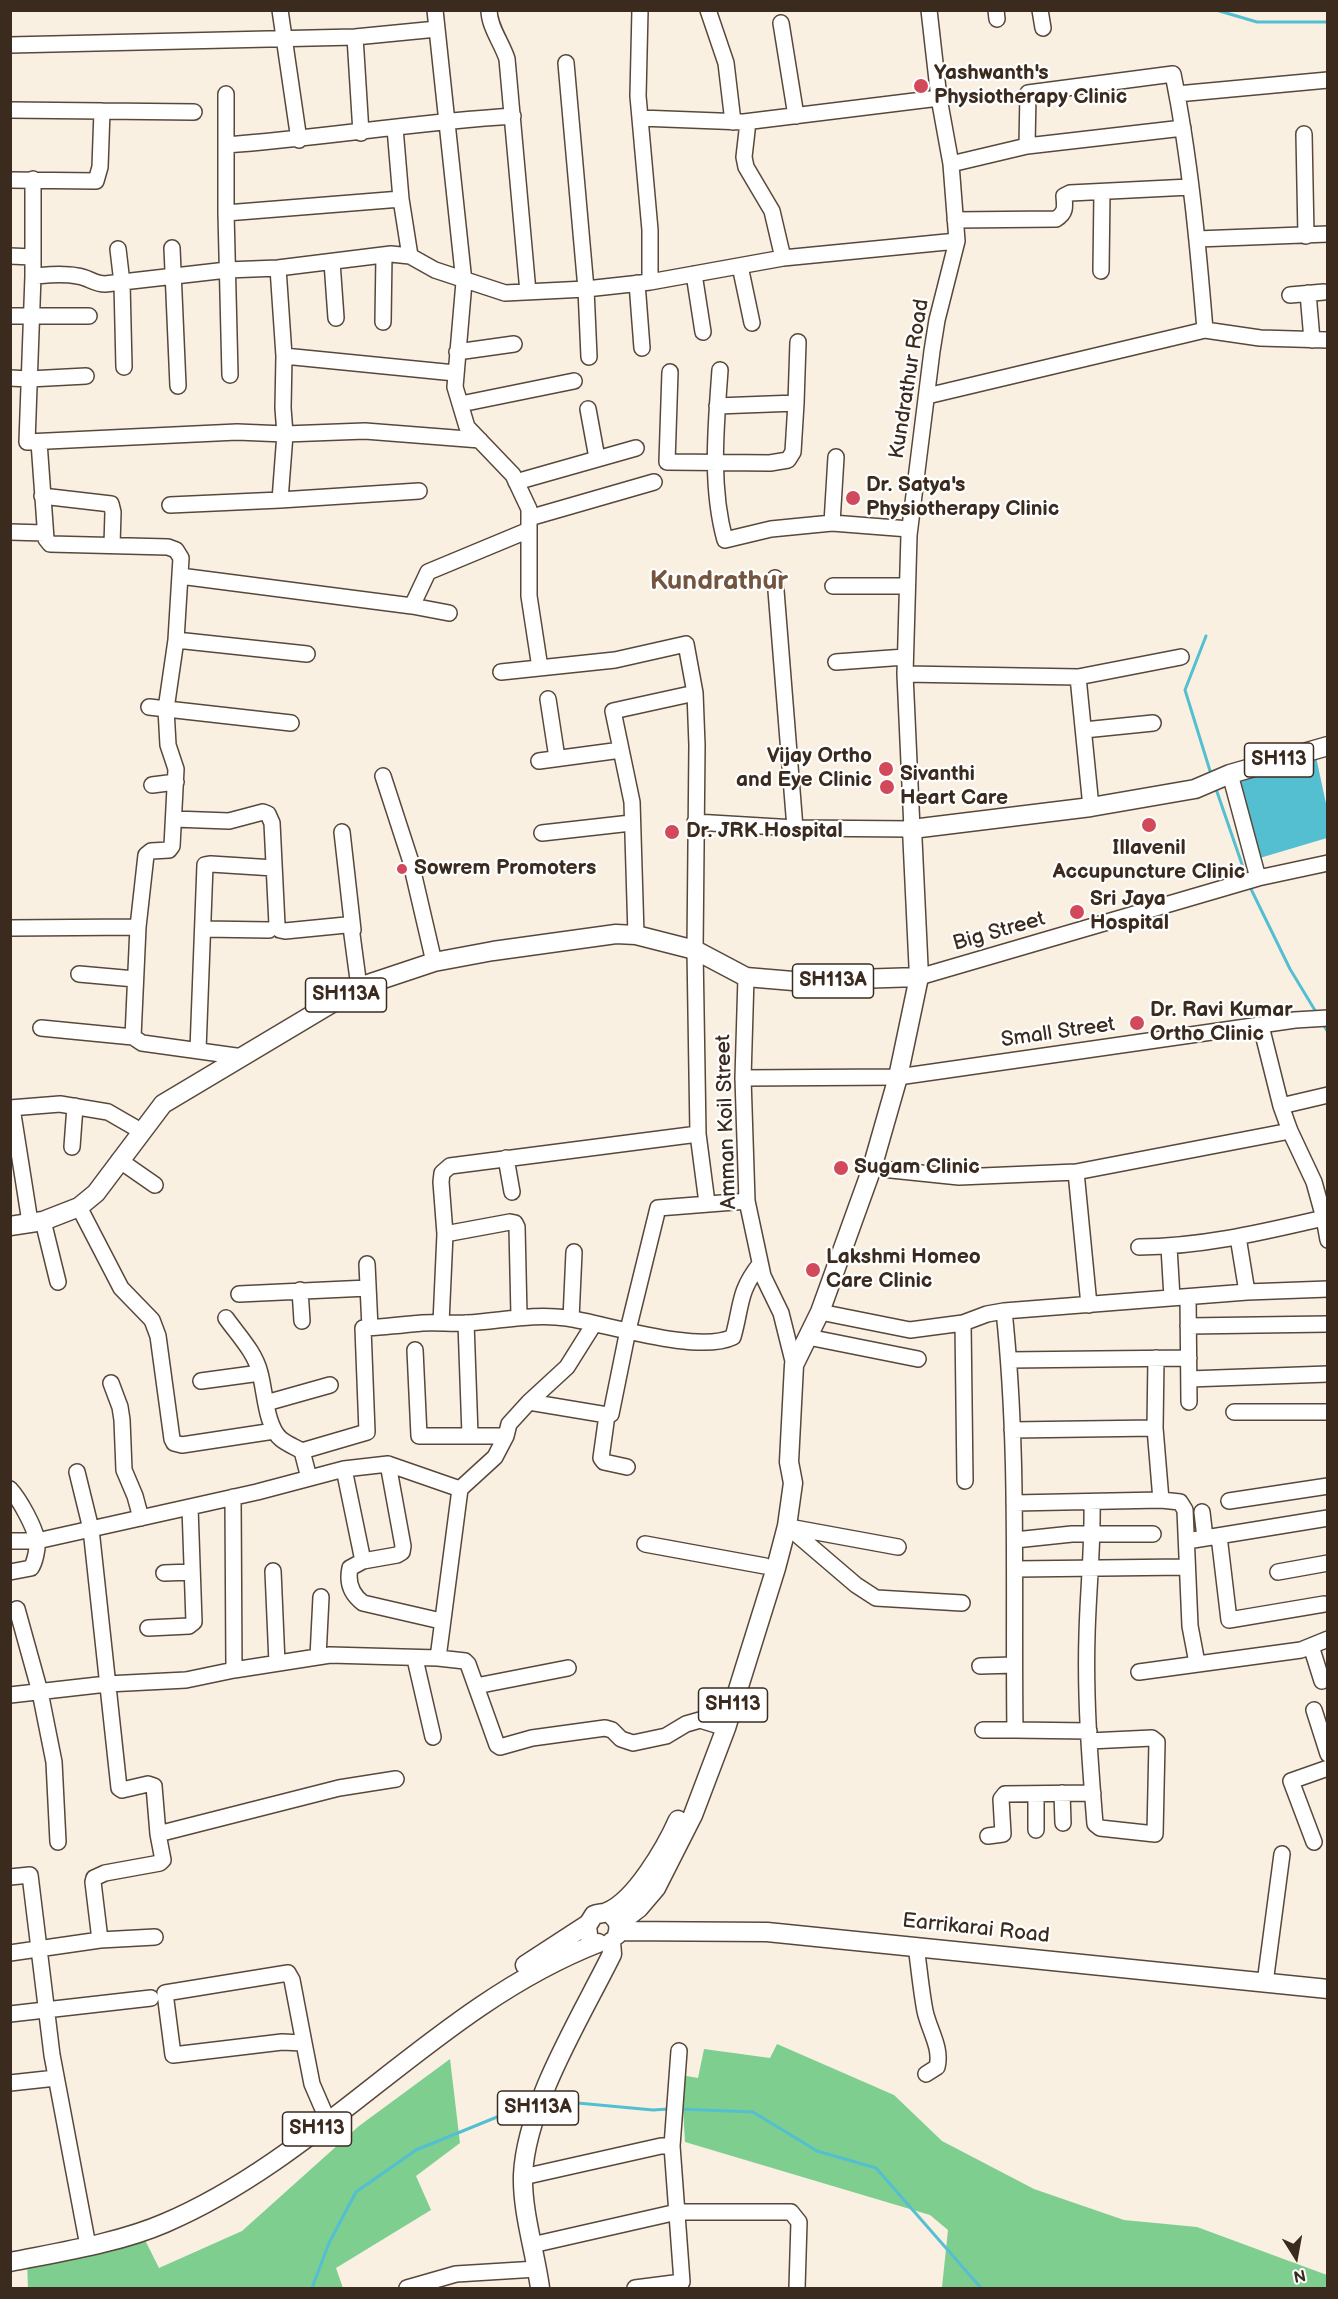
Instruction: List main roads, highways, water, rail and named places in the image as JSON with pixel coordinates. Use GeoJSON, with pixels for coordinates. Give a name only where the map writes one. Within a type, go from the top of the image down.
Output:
{"type":"FeatureCollection","features":[{"type":"Feature","properties":{"kind":"main road","name":"SH113"},"geometry":{"type":"LineString","coordinates":[[10,2262],[87,2241],[161,2212],[262,2158],[478,2009],[551,1963],[610,1930],[639,1908],[656,1888],[693,1815],[776,1568],[782,1525],[793,1483],[789,1462],[794,1365],[820,1312],[872,1168],[898,1077],[919,977],[912,829],[1091,807],[1195,789],[1230,774],[1327,747]]}},
{"type":"Feature","properties":{"kind":"main road","name":"SH113A"},"geometry":{"type":"LineString","coordinates":[[10,1226],[36,1222],[79,1207],[96,1192],[163,1104],[359,987],[434,962],[492,951],[616,934],[636,935],[695,950],[746,977],[793,981],[919,977]]}},
{"type":"Feature","properties":{"kind":"main road","name":"SH113"},"geometry":{"type":"LineString","coordinates":[[721,1727],[765,1566],[782,1525]]}},
{"type":"Feature","properties":{"kind":"main road","name":"SH113"},"geometry":{"type":"LineString","coordinates":[[325,2116],[445,2019],[588,1924],[590,1937],[610,1930]]}},
{"type":"Feature","properties":{"kind":"main road","name":"SH113A"},"geometry":{"type":"LineString","coordinates":[[540,2289],[523,2177],[525,2148],[545,2089],[612,1954],[610,1930]]}},
{"type":"Feature","properties":{"kind":"main road","name":"Earrikarai Road"},"geometry":{"type":"LineString","coordinates":[[610,1930],[767,1932],[1328,1989]]}},
{"type":"Feature","properties":{"kind":"main road","name":"SH113"},"geometry":{"type":"LineString","coordinates":[[10,2250],[87,2241]]}},
{"type":"Feature","properties":{"kind":"water"},"geometry":{"type":"Polygon","coordinates":[[[1316,757],[1327,808],[1327,838],[1253,860],[1234,779],[1316,757]]]}},
{"type":"Feature","properties":{"kind":"waterway"},"geometry":{"type":"LineString","coordinates":[[1216,10],[1257,22],[1328,22]]}},
{"type":"Feature","properties":{"kind":"waterway"},"geometry":{"type":"LineString","coordinates":[[1206,636],[1185,690],[1211,774]]}},
{"type":"Feature","properties":{"kind":"waterway"},"geometry":{"type":"LineString","coordinates":[[1215,786],[1246,876]]}},
{"type":"Feature","properties":{"kind":"waterway"},"geometry":{"type":"LineString","coordinates":[[1249,885],[1290,969],[1316,1012]]}},
{"type":"Feature","properties":{"kind":"waterway"},"geometry":{"type":"LineString","coordinates":[[1322,1023],[1328,1032]]}},
{"type":"Feature","properties":{"kind":"waterway"},"geometry":{"type":"LineString","coordinates":[[556,2101],[653,2110],[669,2109]]}},
{"type":"Feature","properties":{"kind":"waterway"},"geometry":{"type":"LineString","coordinates":[[312,2288],[329,2243],[356,2192],[416,2150],[524,2106]]}},
{"type":"Feature","properties":{"kind":"waterway"},"geometry":{"type":"LineString","coordinates":[[679,2109],[753,2112],[817,2151],[876,2168],[981,2288]]}},
{"type":"Feature","properties":{"kind":"place","name":"Yashwanth's Physiotherapy Clinic"},"geometry":{"type":"Point","coordinates":[921,86]}},
{"type":"Feature","properties":{"kind":"place","name":"Dr. Satya's Physiotherapy Clinic"},"geometry":{"type":"Point","coordinates":[853,498]}},
{"type":"Feature","properties":{"kind":"place","name":"Vijay Ortho and Eye Clinic"},"geometry":{"type":"Point","coordinates":[886,769]}},
{"type":"Feature","properties":{"kind":"place","name":"Sivanthi Heart Care"},"geometry":{"type":"Point","coordinates":[887,787]}},
{"type":"Feature","properties":{"kind":"place","name":"Illavenil Accupuncture Clinic"},"geometry":{"type":"Point","coordinates":[1149,825]}},
{"type":"Feature","properties":{"kind":"place","name":"Dr. JRK Hospital"},"geometry":{"type":"Point","coordinates":[672,832]}},
{"type":"Feature","properties":{"kind":"place","name":"Sowrem Promoters"},"geometry":{"type":"Point","coordinates":[402,869]}},
{"type":"Feature","properties":{"kind":"place","name":"Sri Jaya Hospital"},"geometry":{"type":"Point","coordinates":[1077,912]}},
{"type":"Feature","properties":{"kind":"place","name":"Dr. Ravi Kumar Ortho Clinic"},"geometry":{"type":"Point","coordinates":[1137,1023]}},
{"type":"Feature","properties":{"kind":"place","name":"Sugam Clinic"},"geometry":{"type":"Point","coordinates":[841,1168]}},
{"type":"Feature","properties":{"kind":"place","name":"Lakshmi Homeo Care Clinic"},"geometry":{"type":"Point","coordinates":[813,1270]}},
{"type":"Feature","properties":{"kind":"district","name":"Kundrathur"},"geometry":{"type":"Point","coordinates":[719,582]}}]}
